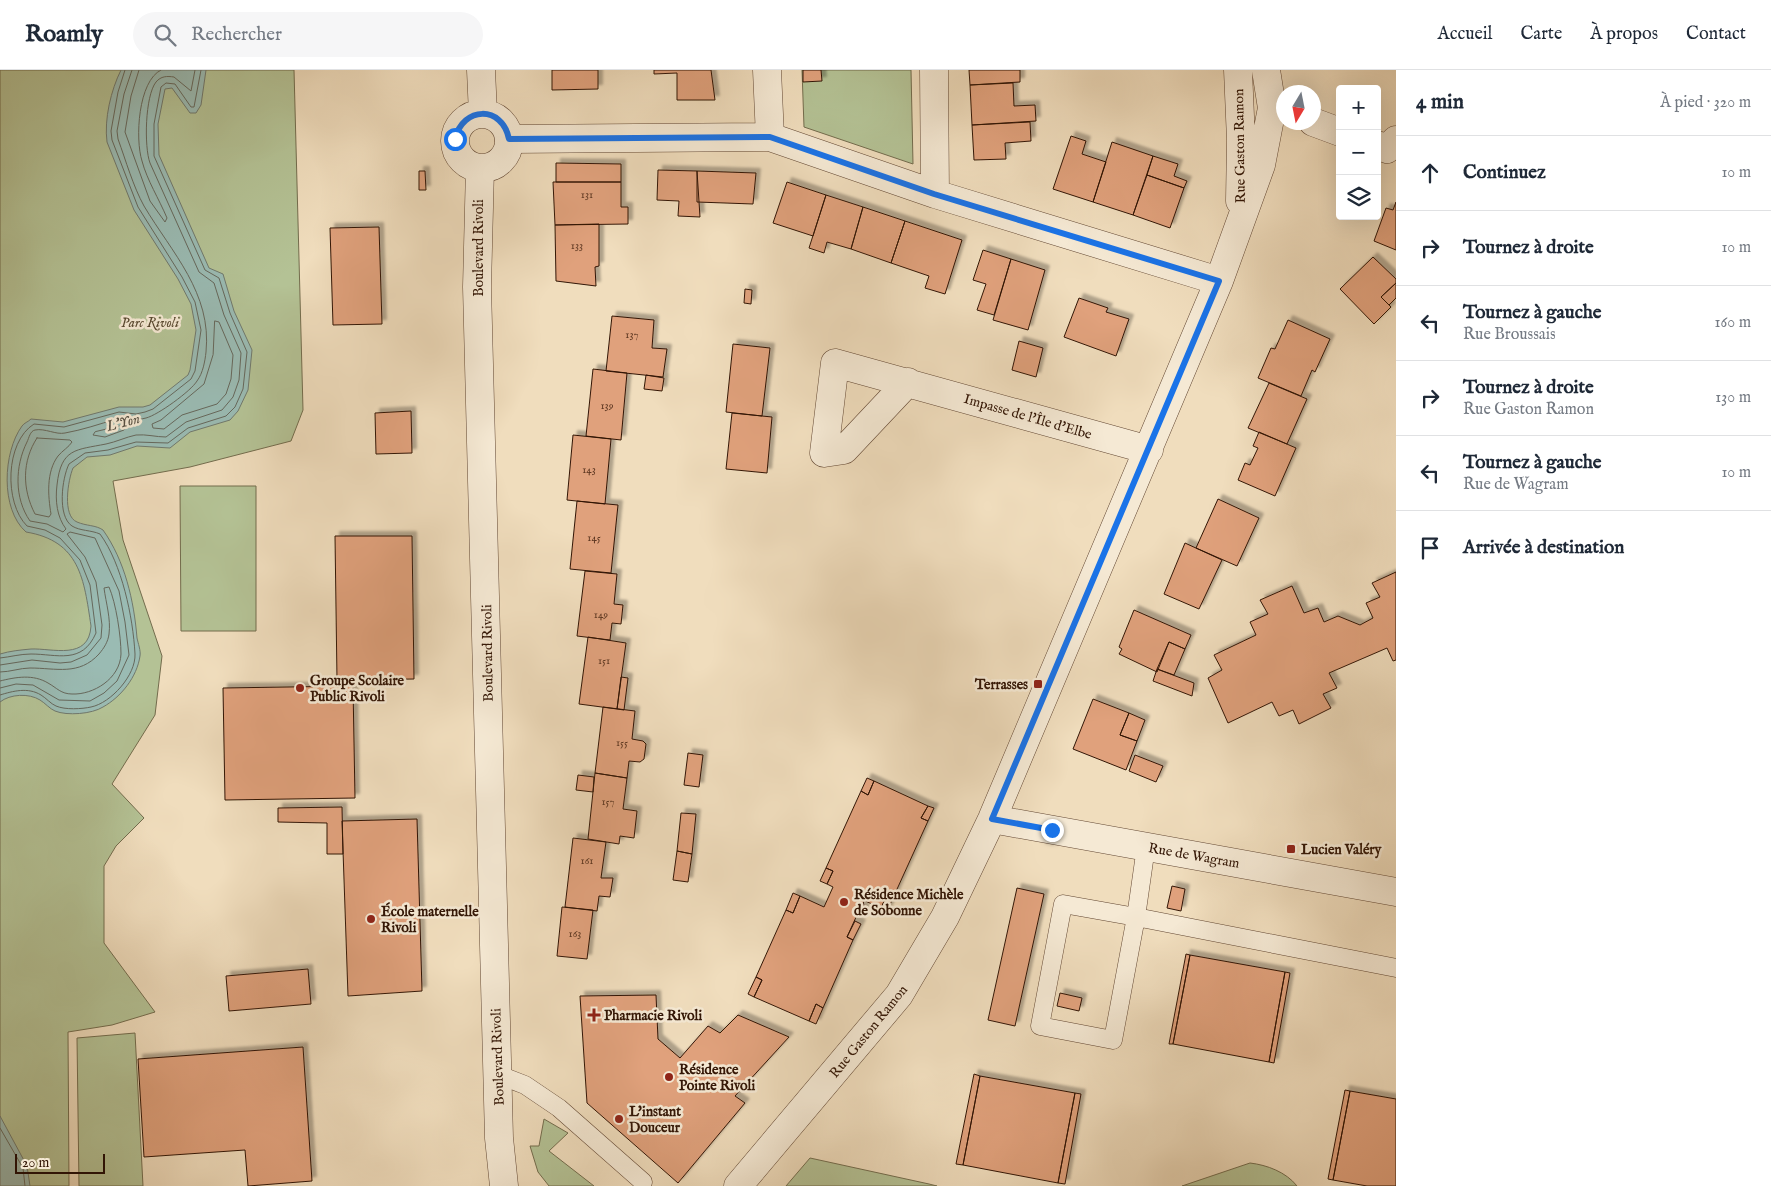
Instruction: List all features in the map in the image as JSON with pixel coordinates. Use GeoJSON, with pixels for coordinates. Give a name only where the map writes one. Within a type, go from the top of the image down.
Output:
{"type":"FeatureCollection","features":[{"type":"Feature","properties":{"kind":"street"},"geometry":{"type":"LineString","coordinates":[[481,70],[483,114]]}},
{"type":"Feature","properties":{"kind":"street"},"geometry":{"type":"LineString","coordinates":[[767,70],[770,137]]}},
{"type":"Feature","properties":{"kind":"street"},"geometry":{"type":"LineString","coordinates":[[934,70],[934,194]]}},
{"type":"Feature","properties":{"kind":"street","name":"Rue Gaston Ramon"},"geometry":{"type":"LineString","coordinates":[[1238,70],[1241,140],[1240,223]]}},
{"type":"Feature","properties":{"kind":"street"},"geometry":{"type":"LineString","coordinates":[[1241,140],[1270,110],[1251,70]]}},
{"type":"Feature","properties":{"kind":"street","name":"Rue Gaston Ramon"},"geometry":{"type":"LineString","coordinates":[[738,1186],[899,995],[946,917],[992,819],[1219,281],[1262,165],[1270,110],[1266,70]]}},
{"type":"Feature","properties":{"kind":"street"},"geometry":{"type":"LineString","coordinates":[[483,114],[498,119],[504,125],[509,139],[504,157],[498,163],[480,168],[464,161],[456,148],[455,139],[461,124],[467,118],[483,114]]}},
{"type":"Feature","properties":{"kind":"street"},"geometry":{"type":"LineString","coordinates":[[1321,125],[1336,131]]}},
{"type":"Feature","properties":{"kind":"street"},"geometry":{"type":"LineString","coordinates":[[509,139],[770,137],[934,194],[1219,281]]}},
{"type":"Feature","properties":{"kind":"street","name":"Boulevard Rivoli"},"geometry":{"type":"LineString","coordinates":[[480,168],[477,287],[499,1076],[499,1138],[504,1186]]}},
{"type":"Feature","properties":{"kind":"street","name":"Impasse de l'Île d'Elbe"},"geometry":{"type":"LineString","coordinates":[[908,382],[1149,450]]}},
{"type":"Feature","properties":{"kind":"street","name":"Rue de Wagram"},"geometry":{"type":"LineString","coordinates":[[992,819],[1396,892]]}},
{"type":"Feature","properties":{"kind":"street","name":"Boulevard Rivoli"},"geometry":{"type":"LineString","coordinates":[[499,1138],[518,1186]]}},
{"type":"Feature","properties":{"kind":"lane"},"geometry":{"type":"LineString","coordinates":[[1146,847],[1136,917],[1113,1040],[1040,1026],[1063,904],[1136,917],[1396,968]]}},
{"type":"Feature","properties":{"kind":"lane"},"geometry":{"type":"LineString","coordinates":[[499,1076],[525,1085],[559,1108],[643,1182]]}},
{"type":"Feature","properties":{"kind":"green space","name":"Parc Rivoli"},"geometry":{"type":"Polygon","coordinates":[[[0,70],[294,70],[303,410],[291,441],[190,467],[113,481],[123,540],[162,656],[155,715],[112,784],[144,818],[116,846],[104,866],[104,943],[155,1012],[112,1025],[68,1032],[69,1186],[0,1186],[0,70]]]}},
{"type":"Feature","properties":{"kind":"green space"},"geometry":{"type":"Polygon","coordinates":[[[802,70],[911,70],[913,164],[804,127],[802,70]]]}},
{"type":"Feature","properties":{"kind":"green space"},"geometry":{"type":"Polygon","coordinates":[[[180,486],[256,486],[256,631],[181,631],[180,486]]]}},
{"type":"Feature","properties":{"kind":"green space"},"geometry":{"type":"Polygon","coordinates":[[[135,1033],[143,1186],[79,1186],[77,1038],[135,1033]]]}},
{"type":"Feature","properties":{"kind":"green space"},"geometry":{"type":"Polygon","coordinates":[[[544,1119],[568,1133],[549,1151],[594,1186],[549,1186],[538,1172],[530,1146],[539,1146],[544,1119]]]}},
{"type":"Feature","properties":{"kind":"green space"},"geometry":{"type":"Polygon","coordinates":[[[810,1158],[929,1184],[937,1186],[786,1186],[810,1158]]]}},
{"type":"Feature","properties":{"kind":"green space"},"geometry":{"type":"Polygon","coordinates":[[[1250,1163],[1276,1170],[1293,1181],[1297,1186],[1182,1186],[1250,1163]]]}},
{"type":"Feature","properties":{"kind":"water","name":"L'Yon"},"geometry":{"type":"Polygon","coordinates":[[[121,70],[206,70],[201,105],[196,113],[190,113],[172,88],[165,89],[158,124],[159,155],[209,268],[223,274],[234,311],[252,350],[248,390],[238,411],[230,420],[190,432],[170,448],[137,446],[110,455],[87,457],[73,468],[68,489],[69,513],[77,522],[103,530],[111,542],[123,568],[131,596],[140,654],[132,679],[110,703],[93,711],[79,714],[60,713],[31,696],[14,696],[0,702],[0,654],[31,649],[59,651],[77,648],[84,644],[89,637],[91,626],[82,578],[68,553],[58,544],[44,537],[26,532],[18,522],[12,509],[8,495],[7,480],[11,450],[22,426],[31,419],[63,422],[119,407],[143,407],[150,405],[188,375],[196,330],[191,304],[178,279],[134,210],[107,142],[109,105],[121,70]]]}},
{"type":"Feature","properties":{"kind":"water"},"geometry":{"type":"Polygon","coordinates":[[[0,1116],[27,1166],[30,1186],[0,1186],[0,1116]]]}},
{"type":"Feature","properties":{"kind":"building"},"geometry":{"type":"Polygon","coordinates":[[[552,70],[598,70],[598,89],[552,90],[552,70]]]}},
{"type":"Feature","properties":{"kind":"building"},"geometry":{"type":"Polygon","coordinates":[[[654,70],[711,70],[715,100],[677,100],[677,73],[654,74],[654,70]]]}},
{"type":"Feature","properties":{"kind":"building"},"geometry":{"type":"Polygon","coordinates":[[[803,70],[821,70],[822,81],[803,82],[803,70]]]}},
{"type":"Feature","properties":{"kind":"building"},"geometry":{"type":"Polygon","coordinates":[[[969,70],[1020,70],[1020,82],[970,85],[969,70]]]}},
{"type":"Feature","properties":{"kind":"building"},"geometry":{"type":"Polygon","coordinates":[[[1013,83],[1014,106],[1035,105],[1036,121],[972,125],[970,85],[1013,83]]]}},
{"type":"Feature","properties":{"kind":"building"},"geometry":{"type":"Polygon","coordinates":[[[1030,122],[1031,141],[1005,143],[1006,159],[974,160],[972,125],[1030,122]]]}},
{"type":"Feature","properties":{"kind":"building"},"geometry":{"type":"Polygon","coordinates":[[[1071,136],[1086,141],[1082,154],[1106,162],[1093,202],[1053,189],[1071,136]]]}},
{"type":"Feature","properties":{"kind":"building"},"geometry":{"type":"Polygon","coordinates":[[[1112,142],[1153,156],[1133,215],[1093,202],[1112,142]]]}},
{"type":"Feature","properties":{"kind":"building"},"geometry":{"type":"Polygon","coordinates":[[[1153,156],[1178,164],[1174,176],[1187,181],[1184,188],[1147,175],[1153,156]]]}},
{"type":"Feature","properties":{"kind":"building"},"geometry":{"type":"Polygon","coordinates":[[[556,163],[621,164],[621,182],[556,182],[556,163]]]}},
{"type":"Feature","properties":{"kind":"building"},"geometry":{"type":"Polygon","coordinates":[[[658,170],[697,171],[700,217],[678,216],[679,201],[657,200],[658,170]]]}},
{"type":"Feature","properties":{"kind":"building"},"geometry":{"type":"Polygon","coordinates":[[[419,171],[425,171],[426,190],[419,190],[419,171]]]}},
{"type":"Feature","properties":{"kind":"building"},"geometry":{"type":"Polygon","coordinates":[[[697,171],[756,173],[753,204],[697,202],[697,171]]]}},
{"type":"Feature","properties":{"kind":"building"},"geometry":{"type":"Polygon","coordinates":[[[1147,175],[1184,188],[1170,228],[1133,215],[1147,175]]]}},
{"type":"Feature","properties":{"kind":"building"},"geometry":{"type":"Polygon","coordinates":[[[553,182],[621,182],[621,207],[628,207],[628,224],[555,225],[553,182]]]}},
{"type":"Feature","properties":{"kind":"building"},"geometry":{"type":"Polygon","coordinates":[[[787,182],[826,195],[813,236],[773,223],[787,182]]]}},
{"type":"Feature","properties":{"kind":"building"},"geometry":{"type":"Polygon","coordinates":[[[826,195],[863,207],[851,249],[827,242],[824,253],[809,248],[826,195]]]}},
{"type":"Feature","properties":{"kind":"building"},"geometry":{"type":"Polygon","coordinates":[[[1396,202],[1396,250],[1374,241],[1386,208],[1393,210],[1396,202]]]}},
{"type":"Feature","properties":{"kind":"building"},"geometry":{"type":"Polygon","coordinates":[[[863,207],[905,221],[891,263],[851,249],[863,207]]]}},
{"type":"Feature","properties":{"kind":"building"},"geometry":{"type":"Polygon","coordinates":[[[905,221],[962,240],[945,294],[925,288],[929,276],[891,263],[905,221]]]}},
{"type":"Feature","properties":{"kind":"building"},"geometry":{"type":"Polygon","coordinates":[[[599,224],[599,266],[595,267],[596,286],[556,281],[555,225],[599,224]]]}},
{"type":"Feature","properties":{"kind":"building"},"geometry":{"type":"Polygon","coordinates":[[[379,227],[382,324],[333,325],[330,228],[379,227]]]}},
{"type":"Feature","properties":{"kind":"building"},"geometry":{"type":"Polygon","coordinates":[[[983,250],[1011,259],[994,315],[977,310],[986,284],[973,280],[983,250]]]}},
{"type":"Feature","properties":{"kind":"building"},"geometry":{"type":"Polygon","coordinates":[[[1373,257],[1396,279],[1396,283],[1381,297],[1391,307],[1374,324],[1340,289],[1373,257]]]}},
{"type":"Feature","properties":{"kind":"building"},"geometry":{"type":"Polygon","coordinates":[[[1011,259],[1045,270],[1028,330],[993,320],[1011,259]]]}},
{"type":"Feature","properties":{"kind":"building"},"geometry":{"type":"Polygon","coordinates":[[[1396,283],[1396,298],[1389,305],[1381,297],[1396,283]]]}},
{"type":"Feature","properties":{"kind":"building"},"geometry":{"type":"Polygon","coordinates":[[[745,289],[752,290],[751,304],[744,303],[745,289]]]}},
{"type":"Feature","properties":{"kind":"building"},"geometry":{"type":"Polygon","coordinates":[[[1079,298],[1108,308],[1106,312],[1129,319],[1116,356],[1064,337],[1079,298]]]}},
{"type":"Feature","properties":{"kind":"building"},"geometry":{"type":"Polygon","coordinates":[[[612,316],[654,320],[652,348],[667,349],[663,377],[606,371],[612,316]]]}},
{"type":"Feature","properties":{"kind":"building"},"geometry":{"type":"Polygon","coordinates":[[[1288,320],[1330,339],[1315,372],[1312,370],[1301,396],[1258,378],[1271,348],[1275,349],[1288,320]]]}},
{"type":"Feature","properties":{"kind":"building"},"geometry":{"type":"Polygon","coordinates":[[[1019,341],[1043,348],[1036,377],[1012,370],[1019,341]]]}},
{"type":"Feature","properties":{"kind":"building"},"geometry":{"type":"Polygon","coordinates":[[[733,344],[770,348],[762,416],[726,412],[733,344]]]}},
{"type":"Feature","properties":{"kind":"building"},"geometry":{"type":"Polygon","coordinates":[[[593,369],[627,373],[621,440],[586,436],[593,369]]]}},
{"type":"Feature","properties":{"kind":"building"},"geometry":{"type":"Polygon","coordinates":[[[646,375],[664,378],[662,391],[644,389],[646,375]]]}},
{"type":"Feature","properties":{"kind":"building"},"geometry":{"type":"Polygon","coordinates":[[[1269,383],[1307,399],[1287,444],[1248,428],[1269,383]]]}},
{"type":"Feature","properties":{"kind":"building"},"geometry":{"type":"Polygon","coordinates":[[[411,411],[412,453],[376,454],[375,413],[411,411]]]}},
{"type":"Feature","properties":{"kind":"building"},"geometry":{"type":"Polygon","coordinates":[[[732,413],[772,417],[767,473],[726,469],[732,413]]]}},
{"type":"Feature","properties":{"kind":"building"},"geometry":{"type":"Polygon","coordinates":[[[1259,432],[1296,448],[1275,496],[1238,480],[1245,463],[1250,465],[1258,448],[1253,446],[1259,432]]]}},
{"type":"Feature","properties":{"kind":"building"},"geometry":{"type":"Polygon","coordinates":[[[573,435],[611,439],[605,504],[567,500],[573,435]]]}},
{"type":"Feature","properties":{"kind":"building"},"geometry":{"type":"Polygon","coordinates":[[[1218,499],[1259,518],[1237,566],[1196,548],[1218,499]]]}},
{"type":"Feature","properties":{"kind":"building"},"geometry":{"type":"Polygon","coordinates":[[[577,501],[618,505],[611,573],[570,569],[577,501]]]}},
{"type":"Feature","properties":{"kind":"building"},"geometry":{"type":"Polygon","coordinates":[[[335,536],[412,536],[414,679],[337,680],[335,536]]]}},
{"type":"Feature","properties":{"kind":"building"},"geometry":{"type":"Polygon","coordinates":[[[1185,543],[1222,560],[1199,609],[1164,594],[1185,543]]]}},
{"type":"Feature","properties":{"kind":"building"},"geometry":{"type":"Polygon","coordinates":[[[585,571],[617,574],[614,604],[623,605],[621,624],[612,623],[610,640],[577,636],[585,571]]]}},
{"type":"Feature","properties":{"kind":"building"},"geometry":{"type":"Polygon","coordinates":[[[1396,572],[1396,660],[1393,661],[1387,648],[1329,673],[1337,688],[1323,694],[1331,708],[1299,724],[1293,710],[1279,716],[1272,702],[1228,723],[1208,678],[1222,670],[1214,655],[1256,635],[1250,622],[1268,614],[1260,600],[1292,586],[1304,613],[1318,608],[1324,622],[1338,616],[1360,625],[1373,618],[1366,603],[1380,597],[1372,583],[1396,572]]]}},
{"type":"Feature","properties":{"kind":"building"},"geometry":{"type":"Polygon","coordinates":[[[1134,610],[1191,635],[1185,649],[1169,642],[1157,672],[1119,654],[1122,649],[1119,647],[1134,610]]]}},
{"type":"Feature","properties":{"kind":"building"},"geometry":{"type":"Polygon","coordinates":[[[588,637],[626,643],[617,709],[579,704],[588,637]]]}},
{"type":"Feature","properties":{"kind":"building"},"geometry":{"type":"Polygon","coordinates":[[[1169,642],[1185,649],[1174,675],[1157,669],[1169,642]]]}},
{"type":"Feature","properties":{"kind":"building"},"geometry":{"type":"Polygon","coordinates":[[[1157,669],[1194,683],[1192,696],[1153,681],[1157,669]]]}},
{"type":"Feature","properties":{"kind":"building"},"geometry":{"type":"Polygon","coordinates":[[[621,677],[628,678],[624,710],[617,709],[621,677]]]}},
{"type":"Feature","properties":{"kind":"building"},"geometry":{"type":"Polygon","coordinates":[[[353,686],[355,798],[225,800],[223,688],[353,686]]]}},
{"type":"Feature","properties":{"kind":"building"},"geometry":{"type":"Polygon","coordinates":[[[1093,699],[1129,713],[1120,735],[1137,741],[1126,770],[1073,749],[1093,699]]]}},
{"type":"Feature","properties":{"kind":"building"},"geometry":{"type":"Polygon","coordinates":[[[603,707],[635,711],[632,739],[643,741],[646,744],[644,759],[640,762],[629,761],[627,778],[595,773],[603,707]]]}},
{"type":"Feature","properties":{"kind":"building"},"geometry":{"type":"Polygon","coordinates":[[[1129,713],[1145,720],[1137,741],[1120,735],[1129,713]]]}},
{"type":"Feature","properties":{"kind":"building"},"geometry":{"type":"Polygon","coordinates":[[[688,753],[703,755],[699,787],[684,785],[688,753]]]}},
{"type":"Feature","properties":{"kind":"building"},"geometry":{"type":"Polygon","coordinates":[[[1135,755],[1163,766],[1156,782],[1129,771],[1135,755]]]}},
{"type":"Feature","properties":{"kind":"building"},"geometry":{"type":"Polygon","coordinates":[[[595,773],[627,778],[623,809],[637,811],[634,838],[620,836],[619,844],[588,839],[595,773]]]}},
{"type":"Feature","properties":{"kind":"building"},"geometry":{"type":"Polygon","coordinates":[[[578,775],[594,777],[593,792],[576,790],[578,775]]]}},
{"type":"Feature","properties":{"kind":"building"},"geometry":{"type":"Polygon","coordinates":[[[867,778],[874,781],[868,795],[861,791],[867,778]]]}},
{"type":"Feature","properties":{"kind":"building","name":"Résidence Michèle de Sobonne"},"geometry":{"type":"Polygon","coordinates":[[[874,781],[928,806],[921,818],[928,821],[893,898],[887,895],[881,908],[863,900],[865,913],[857,915],[847,937],[853,940],[823,1008],[816,1004],[809,1021],[754,997],[762,980],[756,977],[786,910],[793,913],[800,896],[824,907],[833,887],[827,884],[833,871],[826,868],[861,791],[868,795],[874,781]]]}},
{"type":"Feature","properties":{"kind":"building"},"geometry":{"type":"Polygon","coordinates":[[[928,806],[934,808],[928,821],[921,818],[928,806]]]}},
{"type":"Feature","properties":{"kind":"building"},"geometry":{"type":"Polygon","coordinates":[[[342,807],[343,854],[327,854],[327,823],[278,822],[278,808],[342,807]]]}},
{"type":"Feature","properties":{"kind":"building"},"geometry":{"type":"Polygon","coordinates":[[[681,813],[696,814],[692,854],[677,851],[681,813]]]}},
{"type":"Feature","properties":{"kind":"building"},"geometry":{"type":"Polygon","coordinates":[[[417,819],[422,991],[348,996],[342,821],[417,819]]]}},
{"type":"Feature","properties":{"kind":"building"},"geometry":{"type":"Polygon","coordinates":[[[573,838],[606,842],[601,878],[613,878],[610,897],[599,896],[597,911],[565,907],[573,838]]]}},
{"type":"Feature","properties":{"kind":"building"},"geometry":{"type":"Polygon","coordinates":[[[677,851],[692,854],[688,882],[673,880],[677,851]]]}},
{"type":"Feature","properties":{"kind":"building"},"geometry":{"type":"Polygon","coordinates":[[[826,868],[833,871],[827,884],[820,881],[826,868]]]}},
{"type":"Feature","properties":{"kind":"building"},"geometry":{"type":"Polygon","coordinates":[[[1172,886],[1185,889],[1181,911],[1167,908],[1172,886]]]}},
{"type":"Feature","properties":{"kind":"building"},"geometry":{"type":"Polygon","coordinates":[[[1017,888],[1044,894],[1015,1026],[988,1020],[1017,888]]]}},
{"type":"Feature","properties":{"kind":"building"},"geometry":{"type":"Polygon","coordinates":[[[793,893],[800,896],[793,913],[786,910],[793,893]]]}},
{"type":"Feature","properties":{"kind":"building"},"geometry":{"type":"Polygon","coordinates":[[[887,895],[893,898],[887,911],[881,908],[887,895]]]}},
{"type":"Feature","properties":{"kind":"building"},"geometry":{"type":"Polygon","coordinates":[[[562,907],[593,910],[587,959],[557,956],[562,907]]]}},
{"type":"Feature","properties":{"kind":"building"},"geometry":{"type":"Polygon","coordinates":[[[855,921],[861,924],[853,940],[847,937],[855,921]]]}},
{"type":"Feature","properties":{"kind":"building"},"geometry":{"type":"Polygon","coordinates":[[[1186,954],[1190,955],[1173,1044],[1169,1044],[1186,954]]]}},
{"type":"Feature","properties":{"kind":"building"},"geometry":{"type":"Polygon","coordinates":[[[1190,955],[1285,972],[1269,1062],[1173,1044],[1190,955]]]}},
{"type":"Feature","properties":{"kind":"building"},"geometry":{"type":"Polygon","coordinates":[[[308,969],[311,1004],[229,1011],[226,976],[308,969]]]}},
{"type":"Feature","properties":{"kind":"building"},"geometry":{"type":"Polygon","coordinates":[[[1285,972],[1290,973],[1274,1063],[1269,1062],[1285,972]]]}},
{"type":"Feature","properties":{"kind":"building"},"geometry":{"type":"Polygon","coordinates":[[[756,977],[762,980],[754,997],[748,994],[756,977]]]}},
{"type":"Feature","properties":{"kind":"building"},"geometry":{"type":"Polygon","coordinates":[[[1060,993],[1082,998],[1079,1011],[1057,1006],[1060,993]]]}},
{"type":"Feature","properties":{"kind":"building","name":"Résidence Pointe Rivoli"},"geometry":{"type":"Polygon","coordinates":[[[656,995],[658,1039],[680,1058],[708,1026],[720,1033],[738,1015],[789,1037],[735,1096],[745,1103],[678,1183],[587,1103],[580,996],[656,995]]]}},
{"type":"Feature","properties":{"kind":"building"},"geometry":{"type":"Polygon","coordinates":[[[816,1004],[823,1008],[816,1024],[809,1021],[816,1004]]]}},
{"type":"Feature","properties":{"kind":"building"},"geometry":{"type":"Polygon","coordinates":[[[303,1047],[312,1181],[248,1186],[245,1150],[144,1157],[138,1059],[303,1047]]]}},
{"type":"Feature","properties":{"kind":"building"},"geometry":{"type":"Polygon","coordinates":[[[974,1074],[980,1076],[963,1165],[956,1164],[974,1074]]]}},
{"type":"Feature","properties":{"kind":"building"},"geometry":{"type":"Polygon","coordinates":[[[980,1076],[1075,1093],[1058,1183],[963,1165],[980,1076]]]}},
{"type":"Feature","properties":{"kind":"building"},"geometry":{"type":"Polygon","coordinates":[[[1345,1090],[1350,1091],[1333,1180],[1328,1179],[1345,1090]]]}},
{"type":"Feature","properties":{"kind":"building"},"geometry":{"type":"Polygon","coordinates":[[[1350,1091],[1396,1099],[1396,1186],[1367,1186],[1333,1180],[1350,1091]]]}},
{"type":"Feature","properties":{"kind":"building"},"geometry":{"type":"Polygon","coordinates":[[[1075,1093],[1081,1094],[1065,1184],[1058,1183],[1075,1093]]]}},
{"type":"Feature","properties":{"kind":"place","name":"Terrasses"},"geometry":{"type":"Point","coordinates":[1038,684]}},
{"type":"Feature","properties":{"kind":"place","name":"Groupe Scolaire Public Rivoli"},"geometry":{"type":"Point","coordinates":[300,688]}},
{"type":"Feature","properties":{"kind":"place","name":"Lucien Valéry"},"geometry":{"type":"Point","coordinates":[1291,849]}},
{"type":"Feature","properties":{"kind":"place","name":"Résidence Michèle de Sobonne"},"geometry":{"type":"Point","coordinates":[844,902]}},
{"type":"Feature","properties":{"kind":"place","name":"École maternelle Rivoli"},"geometry":{"type":"Point","coordinates":[371,919]}},
{"type":"Feature","properties":{"kind":"place","name":"Pharmacie Rivoli"},"geometry":{"type":"Point","coordinates":[594,1015]}},
{"type":"Feature","properties":{"kind":"place","name":"Résidence Pointe Rivoli"},"geometry":{"type":"Point","coordinates":[669,1077]}},
{"type":"Feature","properties":{"kind":"place","name":"L'instant Douceur"},"geometry":{"type":"Point","coordinates":[619,1119]}},
{"type":"Feature","properties":{"kind":"route"},"geometry":{"type":"LineString","coordinates":[[455,139],[457,131],[467,118],[483,114],[491,115],[498,119],[508,132],[509,139],[770,137],[934,194],[1219,281],[992,819],[1052,830]]}}]}
